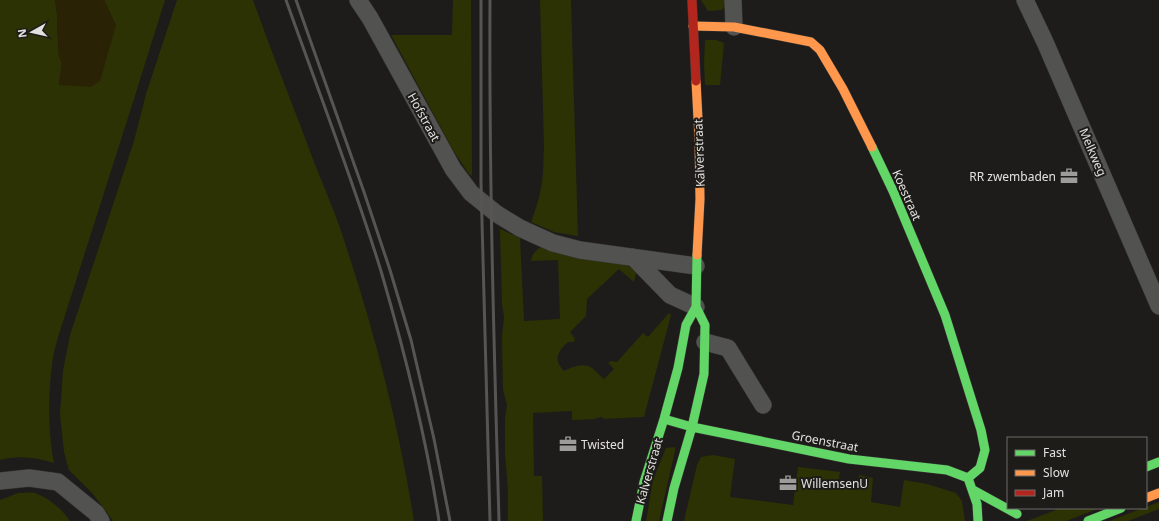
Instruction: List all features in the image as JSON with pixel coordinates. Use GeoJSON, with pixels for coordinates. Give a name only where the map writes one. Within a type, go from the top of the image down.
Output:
{"type":"FeatureCollection","features":[{"type":"Feature","properties":{"kind":"street","name":"Hofstraat"},"geometry":{"type":"LineString","coordinates":[[358,0],[370,18],[458,177],[472,193],[497,214],[520,228],[553,243],[580,250],[696,266]]}},
{"type":"Feature","properties":{"kind":"street","name":"Kalverstraat"},"geometry":{"type":"LineString","coordinates":[[667,521],[674,488],[692,427],[704,374],[705,325],[696,307],[696,266],[700,199],[699,138],[692,0]]}},
{"type":"Feature","properties":{"kind":"street"},"geometry":{"type":"LineString","coordinates":[[733,0],[734,27]]}},
{"type":"Feature","properties":{"kind":"street","name":"Melkweg"},"geometry":{"type":"LineString","coordinates":[[1025,0],[1046,42],[1159,306]]}},
{"type":"Feature","properties":{"kind":"street","name":"Koestraat"},"geometry":{"type":"LineString","coordinates":[[693,26],[734,27],[811,42],[820,50],[843,89],[893,191],[945,315],[981,430],[985,450],[980,468],[968,478]]}},
{"type":"Feature","properties":{"kind":"street"},"geometry":{"type":"LineString","coordinates":[[632,257],[670,295],[696,307]]}},
{"type":"Feature","properties":{"kind":"street","name":"Kalverstraat"},"geometry":{"type":"LineString","coordinates":[[636,521],[644,482],[678,368],[686,325],[696,307]]}},
{"type":"Feature","properties":{"kind":"street"},"geometry":{"type":"LineString","coordinates":[[705,342],[728,348],[763,405]]}},
{"type":"Feature","properties":{"kind":"street","name":"Groenstraat"},"geometry":{"type":"LineString","coordinates":[[664,419],[692,427],[849,458],[948,470],[968,478]]}},
{"type":"Feature","properties":{"kind":"street"},"geometry":{"type":"LineString","coordinates":[[1147,467],[1159,462]]}},
{"type":"Feature","properties":{"kind":"street"},"geometry":{"type":"LineString","coordinates":[[0,481],[29,478],[58,482],[96,513],[101,521]]}},
{"type":"Feature","properties":{"kind":"street"},"geometry":{"type":"LineString","coordinates":[[968,478],[974,490],[979,511],[978,521]]}},
{"type":"Feature","properties":{"kind":"street"},"geometry":{"type":"LineString","coordinates":[[974,490],[1007,508]]}},
{"type":"Feature","properties":{"kind":"street"},"geometry":{"type":"LineString","coordinates":[[1147,498],[1159,493]]}},
{"type":"Feature","properties":{"kind":"street"},"geometry":{"type":"LineString","coordinates":[[1008,509],[1017,514]]}},
{"type":"Feature","properties":{"kind":"street"},"geometry":{"type":"LineString","coordinates":[[1088,521],[1118,509]]}},
{"type":"Feature","properties":{"kind":"street"},"geometry":{"type":"LineString","coordinates":[[1007,521],[1017,514],[1028,510]]}},
{"type":"Feature","properties":{"kind":"green space"},"geometry":{"type":"Polygon","coordinates":[[[0,0],[55,0],[59,56],[62,63],[59,84],[116,26],[104,0],[165,0],[52,360],[49,401],[54,463],[27,457],[7,458],[0,460],[0,0]]]}},
{"type":"Feature","properties":{"kind":"green space"},"geometry":{"type":"Polygon","coordinates":[[[177,0],[253,0],[338,224],[356,277],[385,380],[401,450],[414,521],[113,521],[93,494],[69,470],[64,452],[60,414],[63,371],[70,335],[134,141],[146,94],[177,0]]]}},
{"type":"Feature","properties":{"kind":"green space"},"geometry":{"type":"Polygon","coordinates":[[[453,0],[471,0],[472,176],[469,174],[453,150],[391,35],[452,35],[453,0]]]}},
{"type":"Feature","properties":{"kind":"green space"},"geometry":{"type":"Polygon","coordinates":[[[540,0],[571,0],[578,236],[554,232],[531,222],[543,178],[544,146],[540,0]]]}},
{"type":"Feature","properties":{"kind":"green space"},"geometry":{"type":"Polygon","coordinates":[[[701,0],[727,0],[727,2],[722,10],[708,11],[701,0]]]}},
{"type":"Feature","properties":{"kind":"green space"},"geometry":{"type":"Polygon","coordinates":[[[705,40],[716,40],[724,43],[720,85],[705,85],[705,40]]]}},
{"type":"Feature","properties":{"kind":"green space"},"geometry":{"type":"Polygon","coordinates":[[[500,229],[520,238],[524,321],[560,319],[558,260],[531,261],[534,253],[541,247],[621,262],[636,272],[634,282],[619,269],[587,299],[586,316],[570,332],[575,339],[574,342],[568,342],[561,349],[558,356],[558,363],[564,371],[585,365],[592,368],[604,379],[614,369],[608,363],[611,361],[617,362],[643,333],[648,337],[669,313],[671,315],[644,417],[603,419],[603,417],[596,419],[572,420],[572,411],[533,413],[534,476],[542,476],[543,521],[508,521],[508,491],[505,453],[505,419],[507,405],[503,390],[502,336],[504,317],[502,304],[500,229]]]}},
{"type":"Feature","properties":{"kind":"green space"},"geometry":{"type":"Polygon","coordinates":[[[675,447],[659,521],[646,521],[653,480],[666,448],[675,447]]]}},
{"type":"Feature","properties":{"kind":"green space"},"geometry":{"type":"Polygon","coordinates":[[[713,455],[735,459],[730,497],[793,505],[798,467],[840,472],[838,484],[857,487],[859,475],[873,478],[871,502],[900,507],[904,480],[927,484],[956,493],[962,501],[965,521],[684,521],[697,465],[701,457],[713,455]]]}},
{"type":"Feature","properties":{"kind":"green space"},"geometry":{"type":"Polygon","coordinates":[[[18,493],[35,493],[45,498],[59,508],[70,521],[0,521],[0,500],[18,493]]]}},
{"type":"Feature","properties":{"kind":"green space"},"geometry":{"type":"Polygon","coordinates":[[[1159,502],[1159,509],[1128,521],[1109,521],[1141,509],[1147,509],[1147,507],[1159,502]]]}},
{"type":"Feature","properties":{"kind":"green space"},"geometry":{"type":"Polygon","coordinates":[[[1058,509],[1097,509],[1066,521],[1027,521],[1058,509]]]}},
{"type":"Feature","properties":{"kind":"sand"},"geometry":{"type":"Polygon","coordinates":[[[55,0],[104,0],[116,25],[100,81],[91,87],[59,85],[62,63],[59,56],[55,0]]]}},
{"type":"Feature","properties":{"kind":"railway"},"geometry":{"type":"LineString","coordinates":[[286,0],[347,169],[381,271],[414,395],[428,458],[439,521]]}},
{"type":"Feature","properties":{"kind":"railway"},"geometry":{"type":"LineString","coordinates":[[296,0],[364,192],[411,340],[434,439],[450,521]]}},
{"type":"Feature","properties":{"kind":"railway"},"geometry":{"type":"LineString","coordinates":[[481,0],[481,184],[490,521]]}},
{"type":"Feature","properties":{"kind":"railway"},"geometry":{"type":"LineString","coordinates":[[490,0],[491,195],[499,521]]}},
{"type":"Feature","properties":{"kind":"traffic: fast"},"geometry":{"type":"LineString","coordinates":[[872,147],[893,191],[945,315],[981,430],[985,450],[980,468],[968,478]]}},
{"type":"Feature","properties":{"kind":"traffic: fast"},"geometry":{"type":"LineString","coordinates":[[667,521],[674,488],[692,427],[704,374],[705,325],[696,307],[697,255]]}},
{"type":"Feature","properties":{"kind":"traffic: fast"},"geometry":{"type":"LineString","coordinates":[[636,521],[644,482],[678,368],[686,325],[696,307]]}},
{"type":"Feature","properties":{"kind":"traffic: fast"},"geometry":{"type":"LineString","coordinates":[[664,419],[692,427],[849,459],[947,470],[968,478],[977,504],[978,521]]}},
{"type":"Feature","properties":{"kind":"traffic: fast"},"geometry":{"type":"LineString","coordinates":[[1147,467],[1159,462]]}},
{"type":"Feature","properties":{"kind":"traffic: fast"},"geometry":{"type":"LineString","coordinates":[[973,490],[1007,509]]}},
{"type":"Feature","properties":{"kind":"traffic: fast"},"geometry":{"type":"LineString","coordinates":[[1008,509],[1017,514]]}},
{"type":"Feature","properties":{"kind":"traffic: fast"},"geometry":{"type":"LineString","coordinates":[[1088,521],[1118,509]]}},
{"type":"Feature","properties":{"kind":"traffic: slow"},"geometry":{"type":"LineString","coordinates":[[693,26],[734,27],[811,42],[820,50],[843,89],[872,147]]}},
{"type":"Feature","properties":{"kind":"traffic: slow"},"geometry":{"type":"LineString","coordinates":[[696,81],[700,199],[697,255]]}},
{"type":"Feature","properties":{"kind":"traffic: slow"},"geometry":{"type":"LineString","coordinates":[[1147,498],[1159,493]]}},
{"type":"Feature","properties":{"kind":"traffic: jam"},"geometry":{"type":"LineString","coordinates":[[692,0],[696,81]]}},
{"type":"Feature","properties":{"kind":"place","name":"RR zwembaden"},"geometry":{"type":"Point","coordinates":[1069,176]}},
{"type":"Feature","properties":{"kind":"place","name":"Twisted"},"geometry":{"type":"Point","coordinates":[568,444]}},
{"type":"Feature","properties":{"kind":"place","name":"WillemsenU"},"geometry":{"type":"Point","coordinates":[788,483]}}]}
